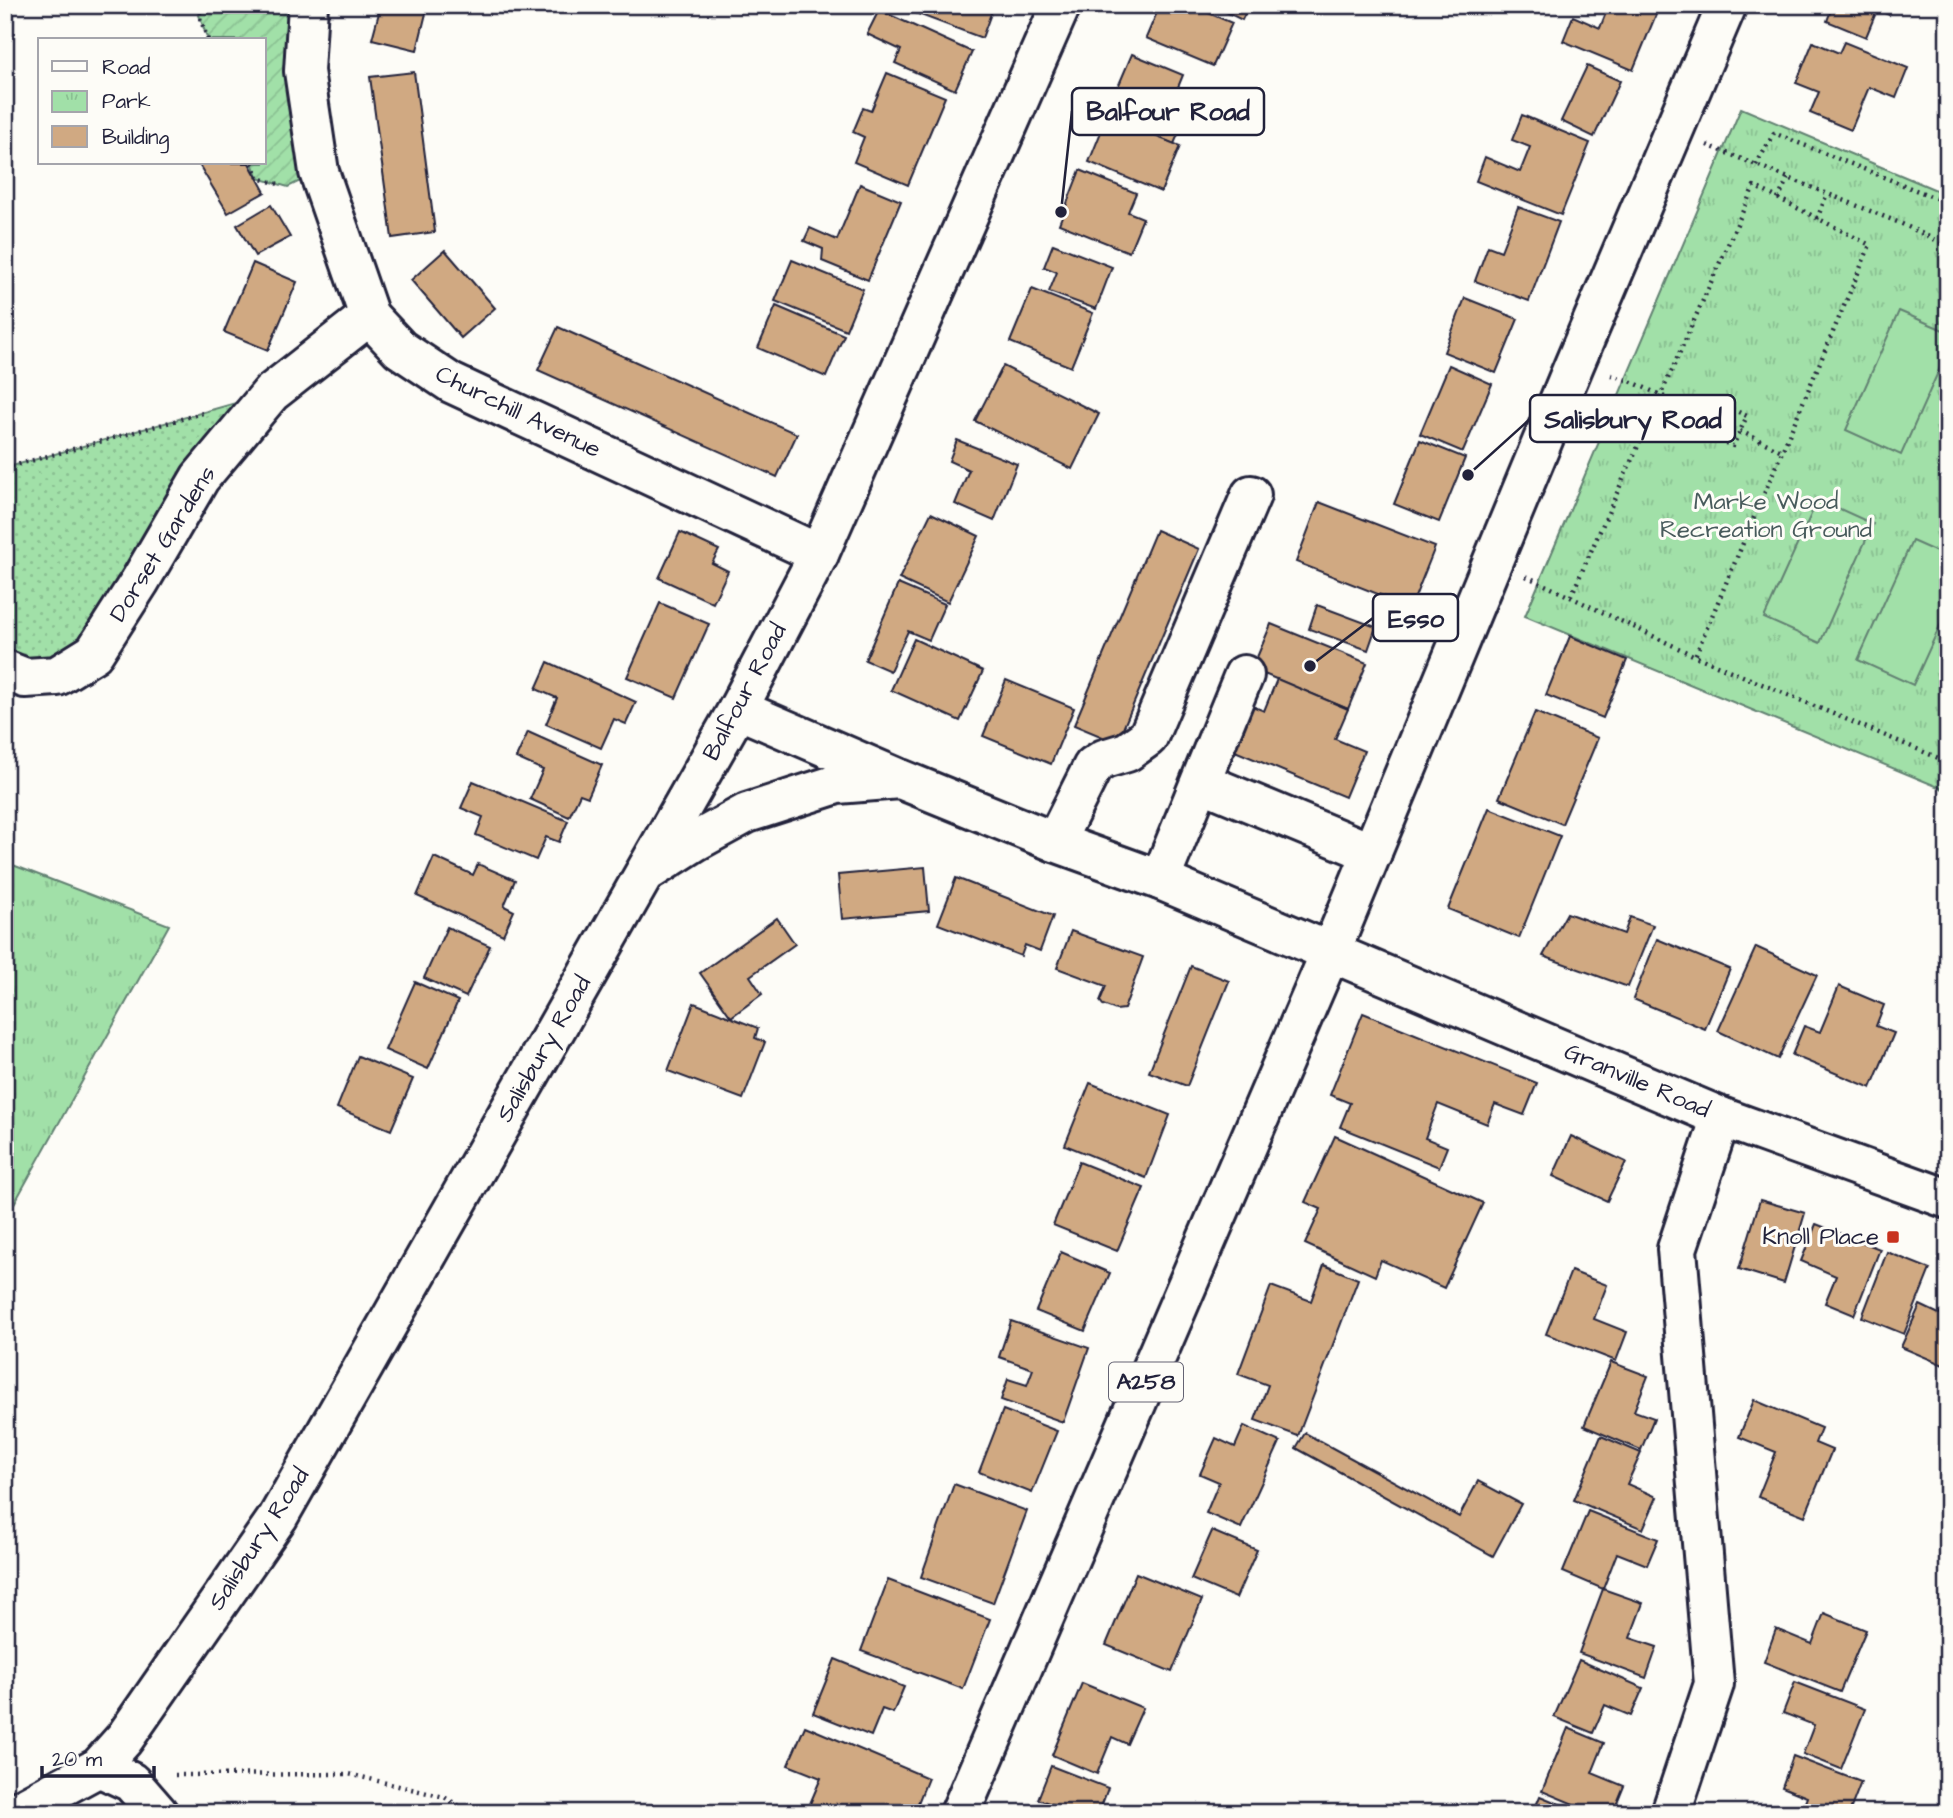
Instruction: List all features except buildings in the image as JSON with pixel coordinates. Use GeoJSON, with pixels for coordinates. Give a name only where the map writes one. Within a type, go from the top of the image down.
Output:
{"type":"FeatureCollection","features":[{"type":"Feature","properties":{"kind":"street","name":"Churchill Avenue"},"geometry":{"type":"LineString","coordinates":[[308,5],[304,71],[319,172],[369,316],[400,349],[450,383],[818,554]]}},
{"type":"Feature","properties":{"kind":"street","name":"Balfour Road"},"geometry":{"type":"LineString","coordinates":[[642,875],[738,709],[818,554],[1061,5]]}},
{"type":"Feature","properties":{"kind":"street","name":"A258"},"geometry":{"type":"LineString","coordinates":[[960,1813],[1331,951],[1574,365],[1727,5]]}},
{"type":"Feature","properties":{"kind":"street","name":"Dorset Gardens"},"geometry":{"type":"LineString","coordinates":[[5,670],[25,678],[57,676],[94,653],[200,478],[271,393],[369,316]]}},
{"type":"Feature","properties":{"kind":"street"},"geometry":{"type":"LineString","coordinates":[[1055,842],[1093,766],[1104,759],[1127,752],[1148,737],[1251,495]]}},
{"type":"Feature","properties":{"kind":"street"},"geometry":{"type":"LineString","coordinates":[[1160,880],[1244,675]]}},
{"type":"Feature","properties":{"kind":"street"},"geometry":{"type":"LineString","coordinates":[[738,709],[901,779]]}},
{"type":"Feature","properties":{"kind":"street","name":"Salisbury Road"},"geometry":{"type":"LineString","coordinates":[[14,1813],[115,1775],[124,1739],[278,1517],[642,875],[695,841],[747,813],[837,784],[901,779],[1055,842],[1160,880],[1331,951]]}},
{"type":"Feature","properties":{"kind":"street"},"geometry":{"type":"LineString","coordinates":[[1200,782],[1372,853]]}},
{"type":"Feature","properties":{"kind":"street","name":"Granville Road"},"geometry":{"type":"LineString","coordinates":[[1331,951],[1721,1117],[1948,1199]]}},
{"type":"Feature","properties":{"kind":"street"},"geometry":{"type":"LineString","coordinates":[[1677,1810],[1714,1684],[1677,1250],[1721,1117]]}},
{"type":"Feature","properties":{"kind":"street"},"geometry":{"type":"LineString","coordinates":[[115,1775],[158,1813]]}},
{"type":"Feature","properties":{"kind":"path"},"geometry":{"type":"LineString","coordinates":[[203,5],[199,15],[207,38]]}},
{"type":"Feature","properties":{"kind":"path"},"geometry":{"type":"LineString","coordinates":[[1674,131],[1948,246]]}},
{"type":"Feature","properties":{"kind":"path"},"geometry":{"type":"LineString","coordinates":[[1756,165],[1774,134],[1948,203]]}},
{"type":"Feature","properties":{"kind":"path"},"geometry":{"type":"LineString","coordinates":[[1778,199],[1788,178]]}},
{"type":"Feature","properties":{"kind":"path"},"geometry":{"type":"LineString","coordinates":[[1571,596],[1754,186],[1870,245],[1695,656]]}},
{"type":"Feature","properties":{"kind":"path"},"geometry":{"type":"LineString","coordinates":[[1817,219],[1827,194]]}},
{"type":"Feature","properties":{"kind":"path"},"geometry":{"type":"LineString","coordinates":[[1574,365],[1630,381],[1706,416]]}},
{"type":"Feature","properties":{"kind":"path"},"geometry":{"type":"LineString","coordinates":[[1713,400],[1747,416],[1733,446],[1700,433],[1706,416],[1713,400]]}},
{"type":"Feature","properties":{"kind":"path"},"geometry":{"type":"LineString","coordinates":[[5,468],[204,412]]}},
{"type":"Feature","properties":{"kind":"path"},"geometry":{"type":"LineString","coordinates":[[1740,431],[1783,451]]}},
{"type":"Feature","properties":{"kind":"path"},"geometry":{"type":"LineString","coordinates":[[1493,561],[1695,656],[1948,762]]}},
{"type":"Feature","properties":{"kind":"path"},"geometry":{"type":"LineString","coordinates":[[115,1775],[156,1765],[177,1776],[268,1772],[349,1773],[444,1797],[471,1813]]}},
{"type":"Feature","properties":{"kind":"green space"},"geometry":{"type":"Polygon","coordinates":[[[203,5],[308,5],[319,172],[288,187],[258,178],[252,164],[266,164],[266,38],[207,38],[199,15],[203,5]]]}},
{"type":"Feature","properties":{"kind":"green space","name":"Marke Wood Recreation Ground"},"geometry":{"type":"Polygon","coordinates":[[[1741,108],[1948,195],[1948,791],[1525,616],[1741,108]]]}},
{"type":"Feature","properties":{"kind":"green space"},"geometry":{"type":"Polygon","coordinates":[[[1899,311],[1948,332],[1948,350],[1901,455],[1846,430],[1899,311]]]}},
{"type":"Feature","properties":{"kind":"green space"},"geometry":{"type":"Polygon","coordinates":[[[271,393],[94,653],[5,670],[5,468],[271,393]]]}},
{"type":"Feature","properties":{"kind":"green space"},"geometry":{"type":"Polygon","coordinates":[[[1818,499],[1873,524],[1820,643],[1764,618],[1818,499]]]}},
{"type":"Feature","properties":{"kind":"green space"},"geometry":{"type":"Polygon","coordinates":[[[1912,541],[1948,557],[1948,608],[1913,685],[1858,660],[1912,541]]]}},
{"type":"Feature","properties":{"kind":"green space"},"geometry":{"type":"Polygon","coordinates":[[[5,862],[169,925],[5,1220],[5,862]]]}},
{"type":"Feature","properties":{"kind":"place","name":"Balfour Road"},"geometry":{"type":"Point","coordinates":[1061,212]}},
{"type":"Feature","properties":{"kind":"place","name":"Salisbury Road"},"geometry":{"type":"Point","coordinates":[1468,475]}},
{"type":"Feature","properties":{"kind":"place","name":"Esso"},"geometry":{"type":"Point","coordinates":[1310,666]}},
{"type":"Feature","properties":{"kind":"place","name":"Knoll Place"},"geometry":{"type":"Point","coordinates":[1893,1237]}}]}
